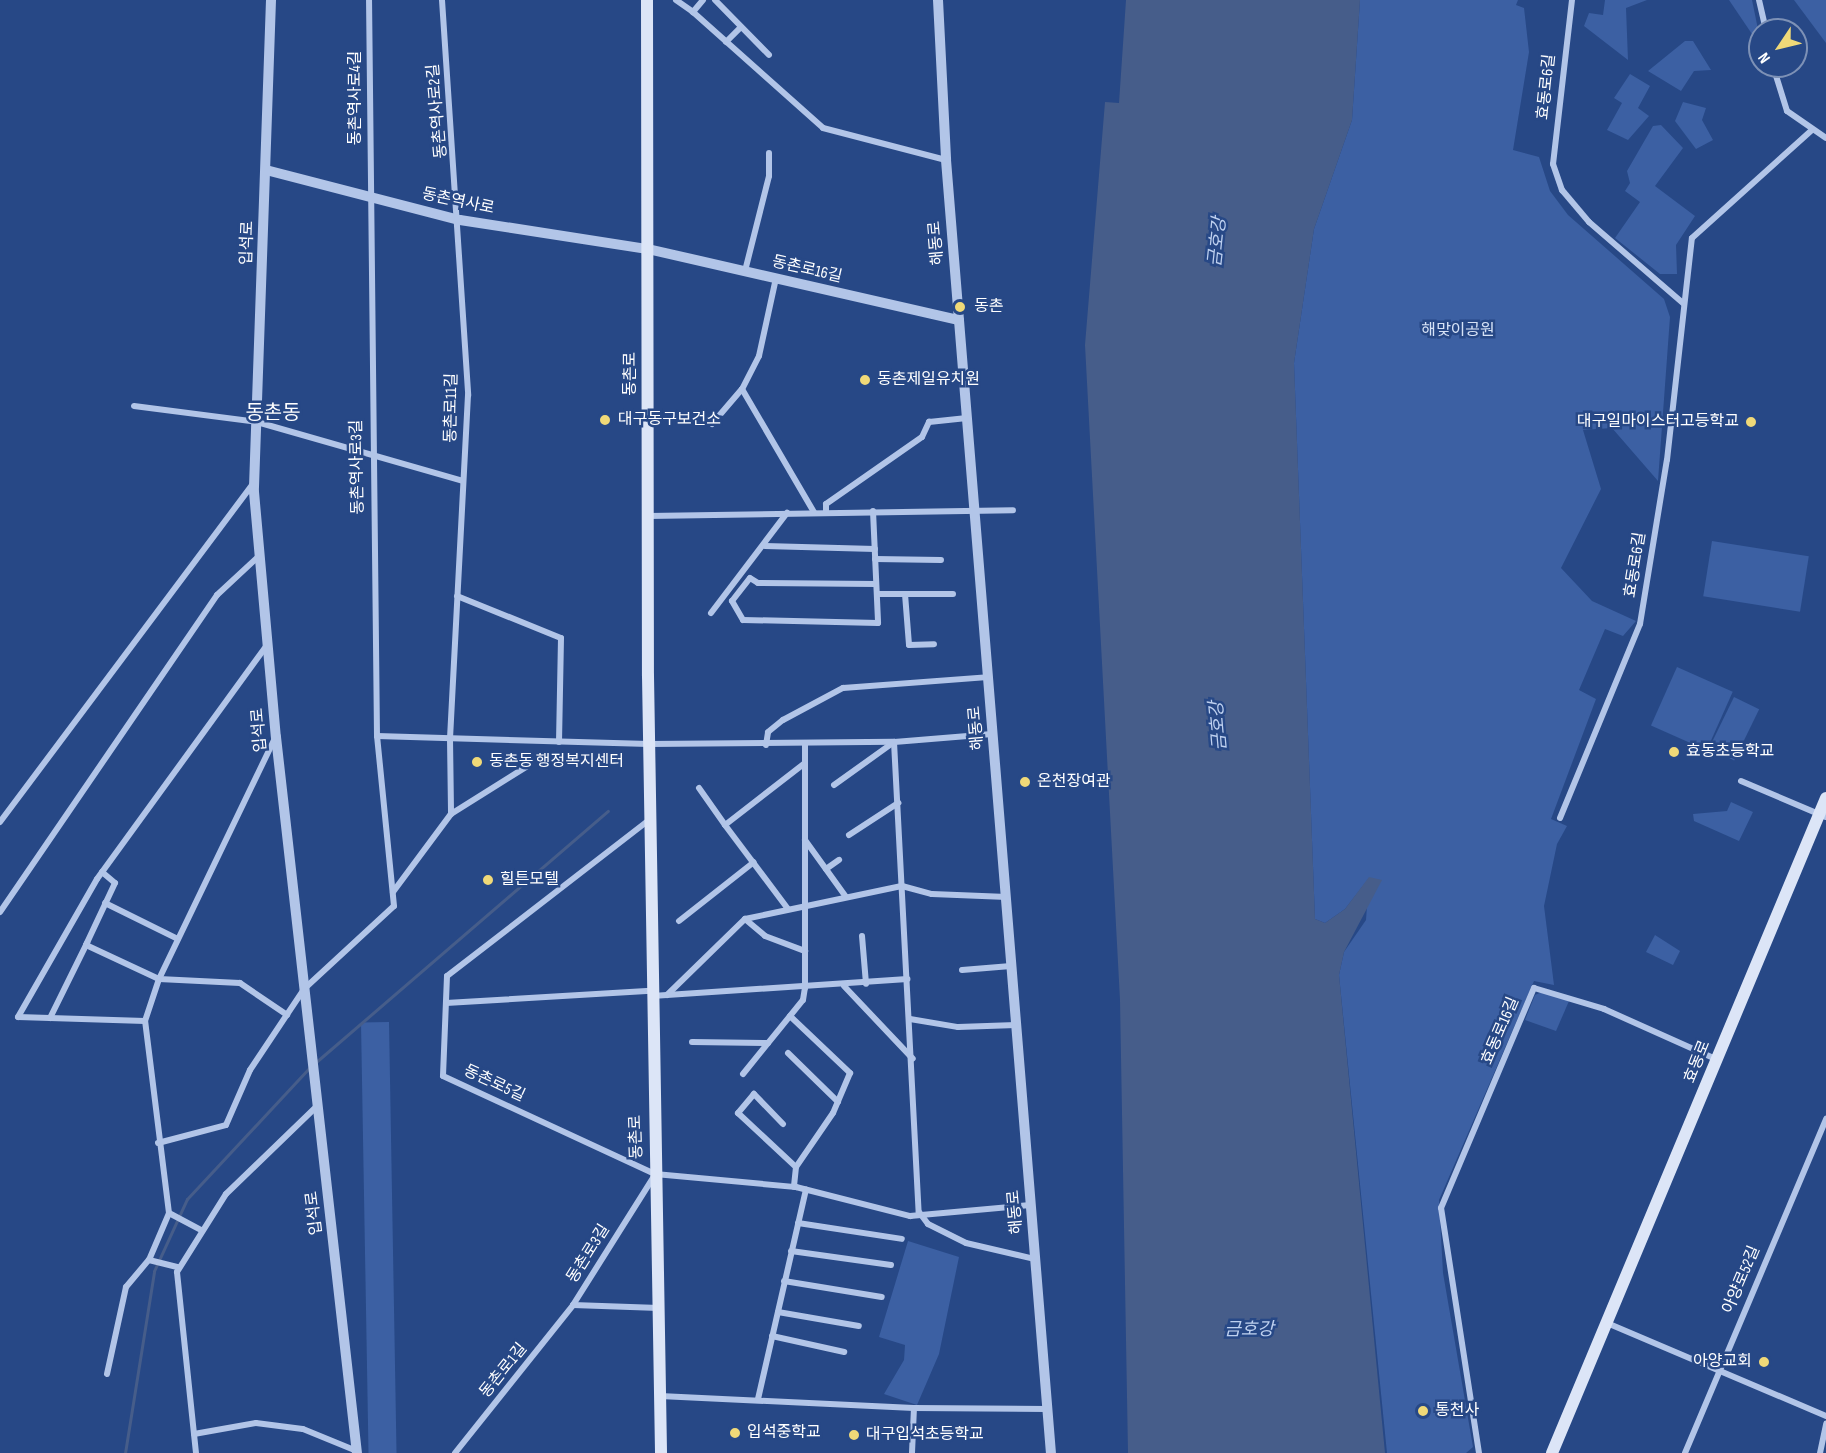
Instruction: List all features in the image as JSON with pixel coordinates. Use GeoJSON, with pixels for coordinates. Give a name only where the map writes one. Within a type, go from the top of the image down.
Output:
{"type":"FeatureCollection","features":[{"type":"Feature","properties":{"kind":"main road","name":"동촌로"},"geometry":{"type":"LineString","coordinates":[[647,0],[651,993],[661,1453]]}},
{"type":"Feature","properties":{"kind":"main road","name":"효동로"},"geometry":{"type":"LineString","coordinates":[[1552,1453],[1716,1059],[1823,815],[1826,798]]}},
{"type":"Feature","properties":{"kind":"street","name":"입석로"},"geometry":{"type":"LineString","coordinates":[[271,0],[254,482],[276,737],[357,1452]]}},
{"type":"Feature","properties":{"kind":"street","name":"동촌역사로4길"},"geometry":{"type":"LineString","coordinates":[[369,0],[370,196]]}},
{"type":"Feature","properties":{"kind":"street","name":"동촌역사로2길"},"geometry":{"type":"LineString","coordinates":[[442,0],[460,220]]}},
{"type":"Feature","properties":{"kind":"street"},"geometry":{"type":"LineString","coordinates":[[676,0],[693,12],[823,129],[946,160]]}},
{"type":"Feature","properties":{"kind":"street"},"geometry":{"type":"LineString","coordinates":[[693,12],[703,0]]}},
{"type":"Feature","properties":{"kind":"street"},"geometry":{"type":"LineString","coordinates":[[715,0],[769,55]]}},
{"type":"Feature","properties":{"kind":"street","name":"해동로"},"geometry":{"type":"LineString","coordinates":[[938,0],[946,160],[1051,1453]]}},
{"type":"Feature","properties":{"kind":"street","name":"효동로6길"},"geometry":{"type":"LineString","coordinates":[[1572,0],[1553,164],[1562,190],[1589,222],[1683,303]]}},
{"type":"Feature","properties":{"kind":"street"},"geometry":{"type":"LineString","coordinates":[[1759,0],[1763,18]]}},
{"type":"Feature","properties":{"kind":"street"},"geometry":{"type":"LineString","coordinates":[[726,42],[741,27]]}},
{"type":"Feature","properties":{"kind":"street"},"geometry":{"type":"LineString","coordinates":[[1776,78],[1781,101],[1812,130],[1826,138]]}},
{"type":"Feature","properties":{"kind":"street","name":"효동로6길"},"geometry":{"type":"LineString","coordinates":[[1560,818],[1640,624],[1667,460],[1689,251],[1702,224],[1812,130]]}},
{"type":"Feature","properties":{"kind":"street"},"geometry":{"type":"LineString","coordinates":[[745,272],[769,176],[769,153]]}},
{"type":"Feature","properties":{"kind":"street","name":"동촌역사로"},"geometry":{"type":"LineString","coordinates":[[266,170],[460,220],[648,249]]}},
{"type":"Feature","properties":{"kind":"street","name":"동촌역사로3길"},"geometry":{"type":"LineString","coordinates":[[304,989],[394,906],[377,736],[371,454],[370,196]]}},
{"type":"Feature","properties":{"kind":"street","name":"동촌로11길"},"geometry":{"type":"LineString","coordinates":[[451,814],[450,739],[468,395],[460,220]]}},
{"type":"Feature","properties":{"kind":"street","name":"동촌로16길"},"geometry":{"type":"LineString","coordinates":[[648,249],[959,320]]}},
{"type":"Feature","properties":{"kind":"street"},"geometry":{"type":"LineString","coordinates":[[712,424],[742,389],[759,356],[776,279]]}},
{"type":"Feature","properties":{"kind":"street"},"geometry":{"type":"LineString","coordinates":[[742,389],[814,512]]}},
{"type":"Feature","properties":{"kind":"street"},"geometry":{"type":"LineString","coordinates":[[134,406],[257,422],[463,481]]}},
{"type":"Feature","properties":{"kind":"street"},"geometry":{"type":"LineString","coordinates":[[826,512],[826,504],[922,436],[928,422],[967,418]]}},
{"type":"Feature","properties":{"kind":"street"},"geometry":{"type":"LineString","coordinates":[[0,822],[254,482]]}},
{"type":"Feature","properties":{"kind":"street"},"geometry":{"type":"LineString","coordinates":[[648,516],[1013,510]]}},
{"type":"Feature","properties":{"kind":"street"},"geometry":{"type":"LineString","coordinates":[[873,511],[878,622],[743,620],[732,601],[750,578],[758,583],[876,584]]}},
{"type":"Feature","properties":{"kind":"street"},"geometry":{"type":"LineString","coordinates":[[711,613],[765,546],[787,513]]}},
{"type":"Feature","properties":{"kind":"street"},"geometry":{"type":"LineString","coordinates":[[765,546],[875,549]]}},
{"type":"Feature","properties":{"kind":"street"},"geometry":{"type":"LineString","coordinates":[[0,912],[217,595],[260,555]]}},
{"type":"Feature","properties":{"kind":"street"},"geometry":{"type":"LineString","coordinates":[[875,559],[941,560]]}},
{"type":"Feature","properties":{"kind":"street"},"geometry":{"type":"LineString","coordinates":[[877,594],[953,594]]}},
{"type":"Feature","properties":{"kind":"street"},"geometry":{"type":"LineString","coordinates":[[905,594],[909,645],[934,644]]}},
{"type":"Feature","properties":{"kind":"street"},"geometry":{"type":"LineString","coordinates":[[457,596],[561,638],[560,742]]}},
{"type":"Feature","properties":{"kind":"street"},"geometry":{"type":"LineString","coordinates":[[145,1021],[18,1017],[102,872],[268,645]]}},
{"type":"Feature","properties":{"kind":"street"},"geometry":{"type":"LineString","coordinates":[[766,745],[768,732],[783,720],[843,688],[988,677]]}},
{"type":"Feature","properties":{"kind":"street"},"geometry":{"type":"LineString","coordinates":[[377,736],[649,744],[805,745],[992,735]]}},
{"type":"Feature","properties":{"kind":"street"},"geometry":{"type":"LineString","coordinates":[[107,1374],[126,1287],[149,1260],[169,1213],[158,1143],[145,1021],[159,980],[276,737]]}},
{"type":"Feature","properties":{"kind":"street"},"geometry":{"type":"LineString","coordinates":[[834,785],[894,742]]}},
{"type":"Feature","properties":{"kind":"street"},"geometry":{"type":"LineString","coordinates":[[894,742],[913,1059],[918,1212],[928,1224],[966,1243],[1035,1259]]}},
{"type":"Feature","properties":{"kind":"street"},"geometry":{"type":"LineString","coordinates":[[743,1074],[790,1016],[806,988],[805,745]]}},
{"type":"Feature","properties":{"kind":"street"},"geometry":{"type":"LineString","coordinates":[[725,825],[805,763]]}},
{"type":"Feature","properties":{"kind":"street"},"geometry":{"type":"LineString","coordinates":[[392,892],[451,814],[529,765]]}},
{"type":"Feature","properties":{"kind":"street"},"geometry":{"type":"LineString","coordinates":[[1742,781],[1823,815]]}},
{"type":"Feature","properties":{"kind":"street"},"geometry":{"type":"LineString","coordinates":[[699,788],[788,909]]}},
{"type":"Feature","properties":{"kind":"street"},"geometry":{"type":"LineString","coordinates":[[849,835],[898,803]]}},
{"type":"Feature","properties":{"kind":"street"},"geometry":{"type":"LineString","coordinates":[[650,819],[447,975],[446,1003],[651,993],[667,995],[844,986],[907,980]]}},
{"type":"Feature","properties":{"kind":"street"},"geometry":{"type":"LineString","coordinates":[[805,840],[846,897]]}},
{"type":"Feature","properties":{"kind":"street"},"geometry":{"type":"LineString","coordinates":[[826,869],[839,860]]}},
{"type":"Feature","properties":{"kind":"street"},"geometry":{"type":"LineString","coordinates":[[679,921],[754,862]]}},
{"type":"Feature","properties":{"kind":"street"},"geometry":{"type":"LineString","coordinates":[[50,1018],[115,883],[102,872]]}},
{"type":"Feature","properties":{"kind":"street"},"geometry":{"type":"LineString","coordinates":[[667,995],[746,919],[902,886],[932,894],[1006,897]]}},
{"type":"Feature","properties":{"kind":"street"},"geometry":{"type":"LineString","coordinates":[[105,903],[178,939]]}},
{"type":"Feature","properties":{"kind":"street"},"geometry":{"type":"LineString","coordinates":[[746,919],[765,936],[805,951]]}},
{"type":"Feature","properties":{"kind":"street"},"geometry":{"type":"LineString","coordinates":[[862,936],[866,984]]}},
{"type":"Feature","properties":{"kind":"street"},"geometry":{"type":"LineString","coordinates":[[87,943],[159,980],[240,983],[287,1015]]}},
{"type":"Feature","properties":{"kind":"street"},"geometry":{"type":"LineString","coordinates":[[962,970],[1011,966]]}},
{"type":"Feature","properties":{"kind":"street"},"geometry":{"type":"LineString","coordinates":[[844,986],[913,1059]]}},
{"type":"Feature","properties":{"kind":"street","name":"효동로16길"},"geometry":{"type":"LineString","coordinates":[[1479,1453],[1448,1276],[1444,1200],[1534,988],[1604,1009],[1716,1059]]}},
{"type":"Feature","properties":{"kind":"street"},"geometry":{"type":"LineString","coordinates":[[158,1143],[226,1125],[250,1070],[304,989]]}},
{"type":"Feature","properties":{"kind":"street","name":"동촌로5길"},"geometry":{"type":"LineString","coordinates":[[446,1003],[443,1076],[655,1174]]}},
{"type":"Feature","properties":{"kind":"street"},"geometry":{"type":"LineString","coordinates":[[790,1016],[850,1073],[838,1102],[796,1167],[794,1187]]}},
{"type":"Feature","properties":{"kind":"street"},"geometry":{"type":"LineString","coordinates":[[910,1019],[958,1027],[1016,1025]]}},
{"type":"Feature","properties":{"kind":"street"},"geometry":{"type":"LineString","coordinates":[[692,1042],[768,1043]]}},
{"type":"Feature","properties":{"kind":"street"},"geometry":{"type":"LineString","coordinates":[[788,1053],[838,1102]]}},
{"type":"Feature","properties":{"kind":"street"},"geometry":{"type":"LineString","coordinates":[[783,1124],[754,1094],[738,1113],[796,1167]]}},
{"type":"Feature","properties":{"kind":"street"},"geometry":{"type":"LineString","coordinates":[[196,1453],[177,1272],[201,1230],[226,1194],[318,1105]]}},
{"type":"Feature","properties":{"kind":"street","name":"아양로52길"},"geometry":{"type":"LineString","coordinates":[[1685,1453],[1826,1119]]}},
{"type":"Feature","properties":{"kind":"street"},"geometry":{"type":"LineString","coordinates":[[655,1174],[794,1187],[910,1216],[918,1212],[1031,1204]]}},
{"type":"Feature","properties":{"kind":"street","name":"동촌로3길"},"geometry":{"type":"LineString","coordinates":[[573,1305],[655,1174]]}},
{"type":"Feature","properties":{"kind":"street"},"geometry":{"type":"LineString","coordinates":[[758,1398],[806,1189]]}},
{"type":"Feature","properties":{"kind":"street"},"geometry":{"type":"LineString","coordinates":[[169,1213],[201,1230]]}},
{"type":"Feature","properties":{"kind":"street"},"geometry":{"type":"LineString","coordinates":[[798,1223],[902,1239]]}},
{"type":"Feature","properties":{"kind":"street"},"geometry":{"type":"LineString","coordinates":[[791,1251],[891,1265]]}},
{"type":"Feature","properties":{"kind":"street"},"geometry":{"type":"LineString","coordinates":[[149,1260],[178,1267]]}},
{"type":"Feature","properties":{"kind":"street"},"geometry":{"type":"LineString","coordinates":[[784,1281],[882,1298]]}},
{"type":"Feature","properties":{"kind":"street","name":"동촌로3길"},"geometry":{"type":"LineString","coordinates":[[573,1305],[659,1308]]}},
{"type":"Feature","properties":{"kind":"street","name":"동촌로1길"},"geometry":{"type":"LineString","coordinates":[[455,1453],[573,1305]]}},
{"type":"Feature","properties":{"kind":"street"},"geometry":{"type":"LineString","coordinates":[[778,1312],[860,1326]]}},
{"type":"Feature","properties":{"kind":"street"},"geometry":{"type":"LineString","coordinates":[[1607,1323],[1826,1416]]}},
{"type":"Feature","properties":{"kind":"street"},"geometry":{"type":"LineString","coordinates":[[772,1336],[844,1352]]}},
{"type":"Feature","properties":{"kind":"street"},"geometry":{"type":"LineString","coordinates":[[660,1396],[758,1398],[914,1408],[1047,1409]]}},
{"type":"Feature","properties":{"kind":"street"},"geometry":{"type":"LineString","coordinates":[[912,1453],[914,1408]]}},
{"type":"Feature","properties":{"kind":"street"},"geometry":{"type":"LineString","coordinates":[[194,1434],[256,1423],[303,1429],[357,1452]]}},
{"type":"Feature","properties":{"kind":"street"},"geometry":{"type":"LineString","coordinates":[[1820,1453],[1826,1424]]}},
{"type":"Feature","properties":{"kind":"green space","name":"해맞이공원"},"geometry":{"type":"Polygon","coordinates":[[[1360,0],[1518,0],[1516,5],[1524,8],[1529,52],[1513,150],[1539,157],[1550,191],[1568,215],[1664,299],[1670,317],[1658,481],[1612,428],[1583,430],[1601,489],[1561,568],[1592,601],[1636,621],[1623,636],[1605,629],[1579,690],[1596,699],[1551,819],[1567,826],[1557,844],[1544,906],[1554,985],[1534,981],[1439,1200],[1443,1273],[1473,1447],[1466,1453],[1387,1453],[1339,975],[1344,952],[1366,920],[1369,878],[1345,909],[1325,923],[1315,919],[1294,363],[1314,229],[1352,120],[1360,0]]]}},
{"type":"Feature","properties":{"kind":"green space"},"geometry":{"type":"Polygon","coordinates":[[[1605,0],[1647,0],[1626,8],[1628,60],[1584,26],[1589,13],[1603,15],[1605,0]]]}},
{"type":"Feature","properties":{"kind":"green space"},"geometry":{"type":"Polygon","coordinates":[[[1729,0],[1752,0],[1756,18],[1748,18],[1748,28],[1729,0]]]}},
{"type":"Feature","properties":{"kind":"green space"},"geometry":{"type":"Polygon","coordinates":[[[1794,0],[1826,0],[1826,43],[1808,18],[1794,0]]]}},
{"type":"Feature","properties":{"kind":"green space"},"geometry":{"type":"Polygon","coordinates":[[[1685,41],[1693,41],[1711,70],[1694,71],[1681,91],[1648,71],[1685,41]]]}},
{"type":"Feature","properties":{"kind":"green space"},"geometry":{"type":"Polygon","coordinates":[[[1630,74],[1650,86],[1638,108],[1649,116],[1628,140],[1607,130],[1622,103],[1614,98],[1630,74]]]}},
{"type":"Feature","properties":{"kind":"green space"},"geometry":{"type":"Polygon","coordinates":[[[1683,102],[1706,108],[1702,120],[1713,140],[1696,149],[1675,121],[1683,102]]]}},
{"type":"Feature","properties":{"kind":"green space"},"geometry":{"type":"Polygon","coordinates":[[[1661,125],[1683,148],[1655,186],[1695,216],[1676,245],[1677,274],[1660,274],[1615,238],[1640,202],[1625,191],[1630,183],[1627,171],[1653,126],[1661,125]]]}},
{"type":"Feature","properties":{"kind":"green space"},"geometry":{"type":"Polygon","coordinates":[[[1712,541],[1809,556],[1800,612],[1703,596],[1712,541]]]}},
{"type":"Feature","properties":{"kind":"green space"},"geometry":{"type":"Polygon","coordinates":[[[1677,667],[1733,692],[1707,750],[1651,725],[1677,667]]]}},
{"type":"Feature","properties":{"kind":"green space"},"geometry":{"type":"Polygon","coordinates":[[[1734,697],[1759,709],[1734,761],[1709,748],[1734,697]]]}},
{"type":"Feature","properties":{"kind":"green space"},"geometry":{"type":"Polygon","coordinates":[[[1731,802],[1753,812],[1739,841],[1694,821],[1693,814],[1727,811],[1731,802]]]}},
{"type":"Feature","properties":{"kind":"green space"},"geometry":{"type":"Polygon","coordinates":[[[1655,935],[1680,951],[1673,965],[1646,952],[1655,935]]]}},
{"type":"Feature","properties":{"kind":"green space"},"geometry":{"type":"Polygon","coordinates":[[[1542,992],[1569,1001],[1556,1031],[1525,1020],[1535,995],[1542,992]]]}},
{"type":"Feature","properties":{"kind":"green space"},"geometry":{"type":"Polygon","coordinates":[[[361,1022],[389,1022],[397,1453],[369,1453],[361,1022]]]}},
{"type":"Feature","properties":{"kind":"green space"},"geometry":{"type":"Polygon","coordinates":[[[908,1241],[959,1257],[939,1354],[917,1405],[884,1394],[904,1360],[905,1345],[879,1337],[908,1241]]]}},
{"type":"Feature","properties":{"kind":"water","name":"금호강"},"geometry":{"type":"Polygon","coordinates":[[[1126,0],[1360,0],[1352,120],[1314,229],[1294,363],[1315,919],[1325,923],[1345,909],[1369,877],[1382,880],[1344,952],[1339,975],[1385,1453],[1128,1453],[1120,1000],[1085,345],[1105,102],[1119,103],[1126,0]]]}},
{"type":"Feature","properties":{"kind":"waterway"},"geometry":{"type":"LineString","coordinates":[[316,1062],[608,811]]}},
{"type":"Feature","properties":{"kind":"waterway"},"geometry":{"type":"LineString","coordinates":[[125,1453],[154,1271],[187,1199],[309,1068]]}},
{"type":"Feature","properties":{"kind":"place","name":"동촌"},"geometry":{"type":"Point","coordinates":[960,307]}},
{"type":"Feature","properties":{"kind":"place","name":"동촌제일유치원"},"geometry":{"type":"Point","coordinates":[865,380]}},
{"type":"Feature","properties":{"kind":"place","name":"대구동구보건소"},"geometry":{"type":"Point","coordinates":[605,420]}},
{"type":"Feature","properties":{"kind":"place","name":"대구일마이스터고등학교"},"geometry":{"type":"Point","coordinates":[1751,422]}},
{"type":"Feature","properties":{"kind":"place","name":"효동초등학교"},"geometry":{"type":"Point","coordinates":[1674,752]}},
{"type":"Feature","properties":{"kind":"place","name":"동촌동 행정복지센터"},"geometry":{"type":"Point","coordinates":[477,762]}},
{"type":"Feature","properties":{"kind":"place","name":"온천장여관"},"geometry":{"type":"Point","coordinates":[1025,782]}},
{"type":"Feature","properties":{"kind":"place","name":"힐튼모텔"},"geometry":{"type":"Point","coordinates":[488,880]}},
{"type":"Feature","properties":{"kind":"place","name":"아양교회"},"geometry":{"type":"Point","coordinates":[1764,1362]}},
{"type":"Feature","properties":{"kind":"place","name":"통천사"},"geometry":{"type":"Point","coordinates":[1423,1411]}},
{"type":"Feature","properties":{"kind":"place","name":"입석중학교"},"geometry":{"type":"Point","coordinates":[735,1433]}},
{"type":"Feature","properties":{"kind":"place","name":"대구입석초등학교"},"geometry":{"type":"Point","coordinates":[854,1435]}},
{"type":"Feature","properties":{"kind":"district","name":"동촌동"},"geometry":{"type":"Point","coordinates":[273,413]}}]}
